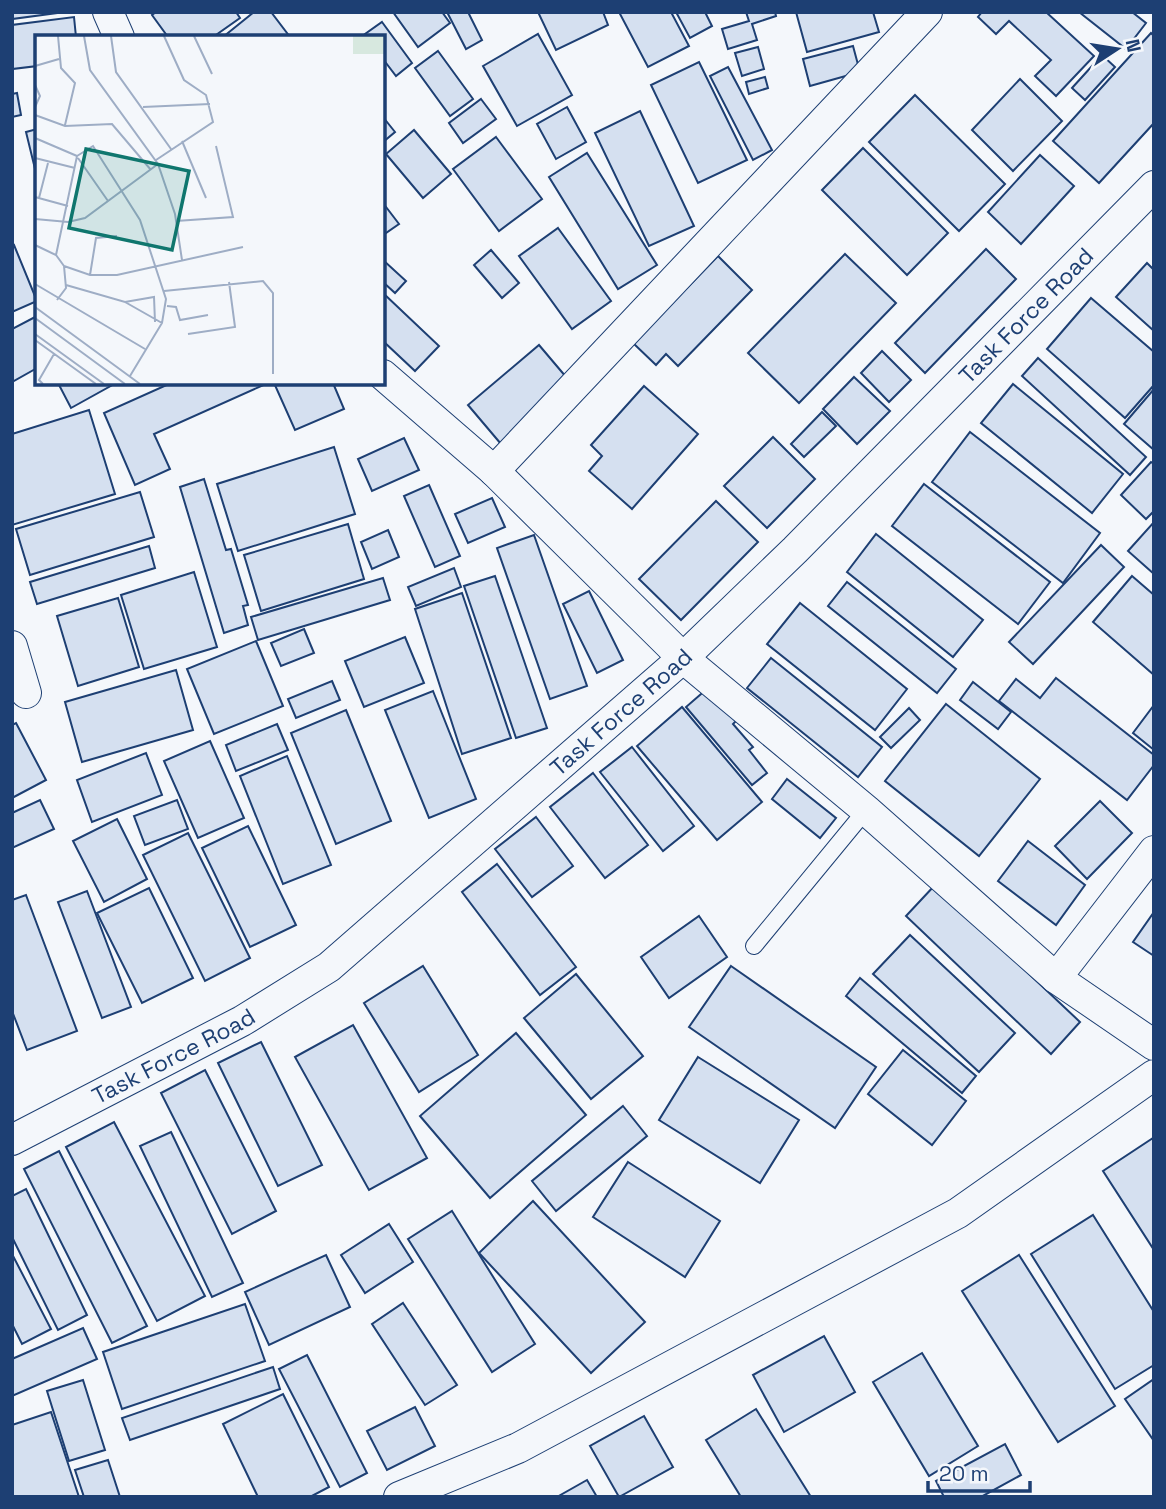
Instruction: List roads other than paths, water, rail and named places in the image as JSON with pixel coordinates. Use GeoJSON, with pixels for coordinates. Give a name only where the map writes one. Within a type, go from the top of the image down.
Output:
{"type":"FeatureCollection","features":[{"type":"Feature","properties":{"kind":"street"},"geometry":{"type":"LineString","coordinates":[[108,12],[118,35]]}},
{"type":"Feature","properties":{"kind":"street"},"geometry":{"type":"LineString","coordinates":[[495,471],[927,12]]}},
{"type":"Feature","properties":{"kind":"street","name":"Task Force Road"},"geometry":{"type":"LineString","coordinates":[[12,1140],[242,1021],[329,967],[683,659],[795,551],[1154,186]]}},
{"type":"Feature","properties":{"kind":"street"},"geometry":{"type":"LineString","coordinates":[[385,377],[495,471],[683,659],[866,810],[1056,978],[1154,1045]]}},
{"type":"Feature","properties":{"kind":"street"},"geometry":{"type":"LineString","coordinates":[[12,646],[26,693]]}},
{"type":"Feature","properties":{"kind":"street"},"geometry":{"type":"LineString","coordinates":[[1056,978],[1154,851]]}},
{"type":"Feature","properties":{"kind":"street"},"geometry":{"type":"LineString","coordinates":[[412,1494],[518,1448],[958,1213],[1154,1074]]}},
{"type":"Feature","properties":{"kind":"lane"},"geometry":{"type":"LineString","coordinates":[[754,946],[866,810]]}}]}
